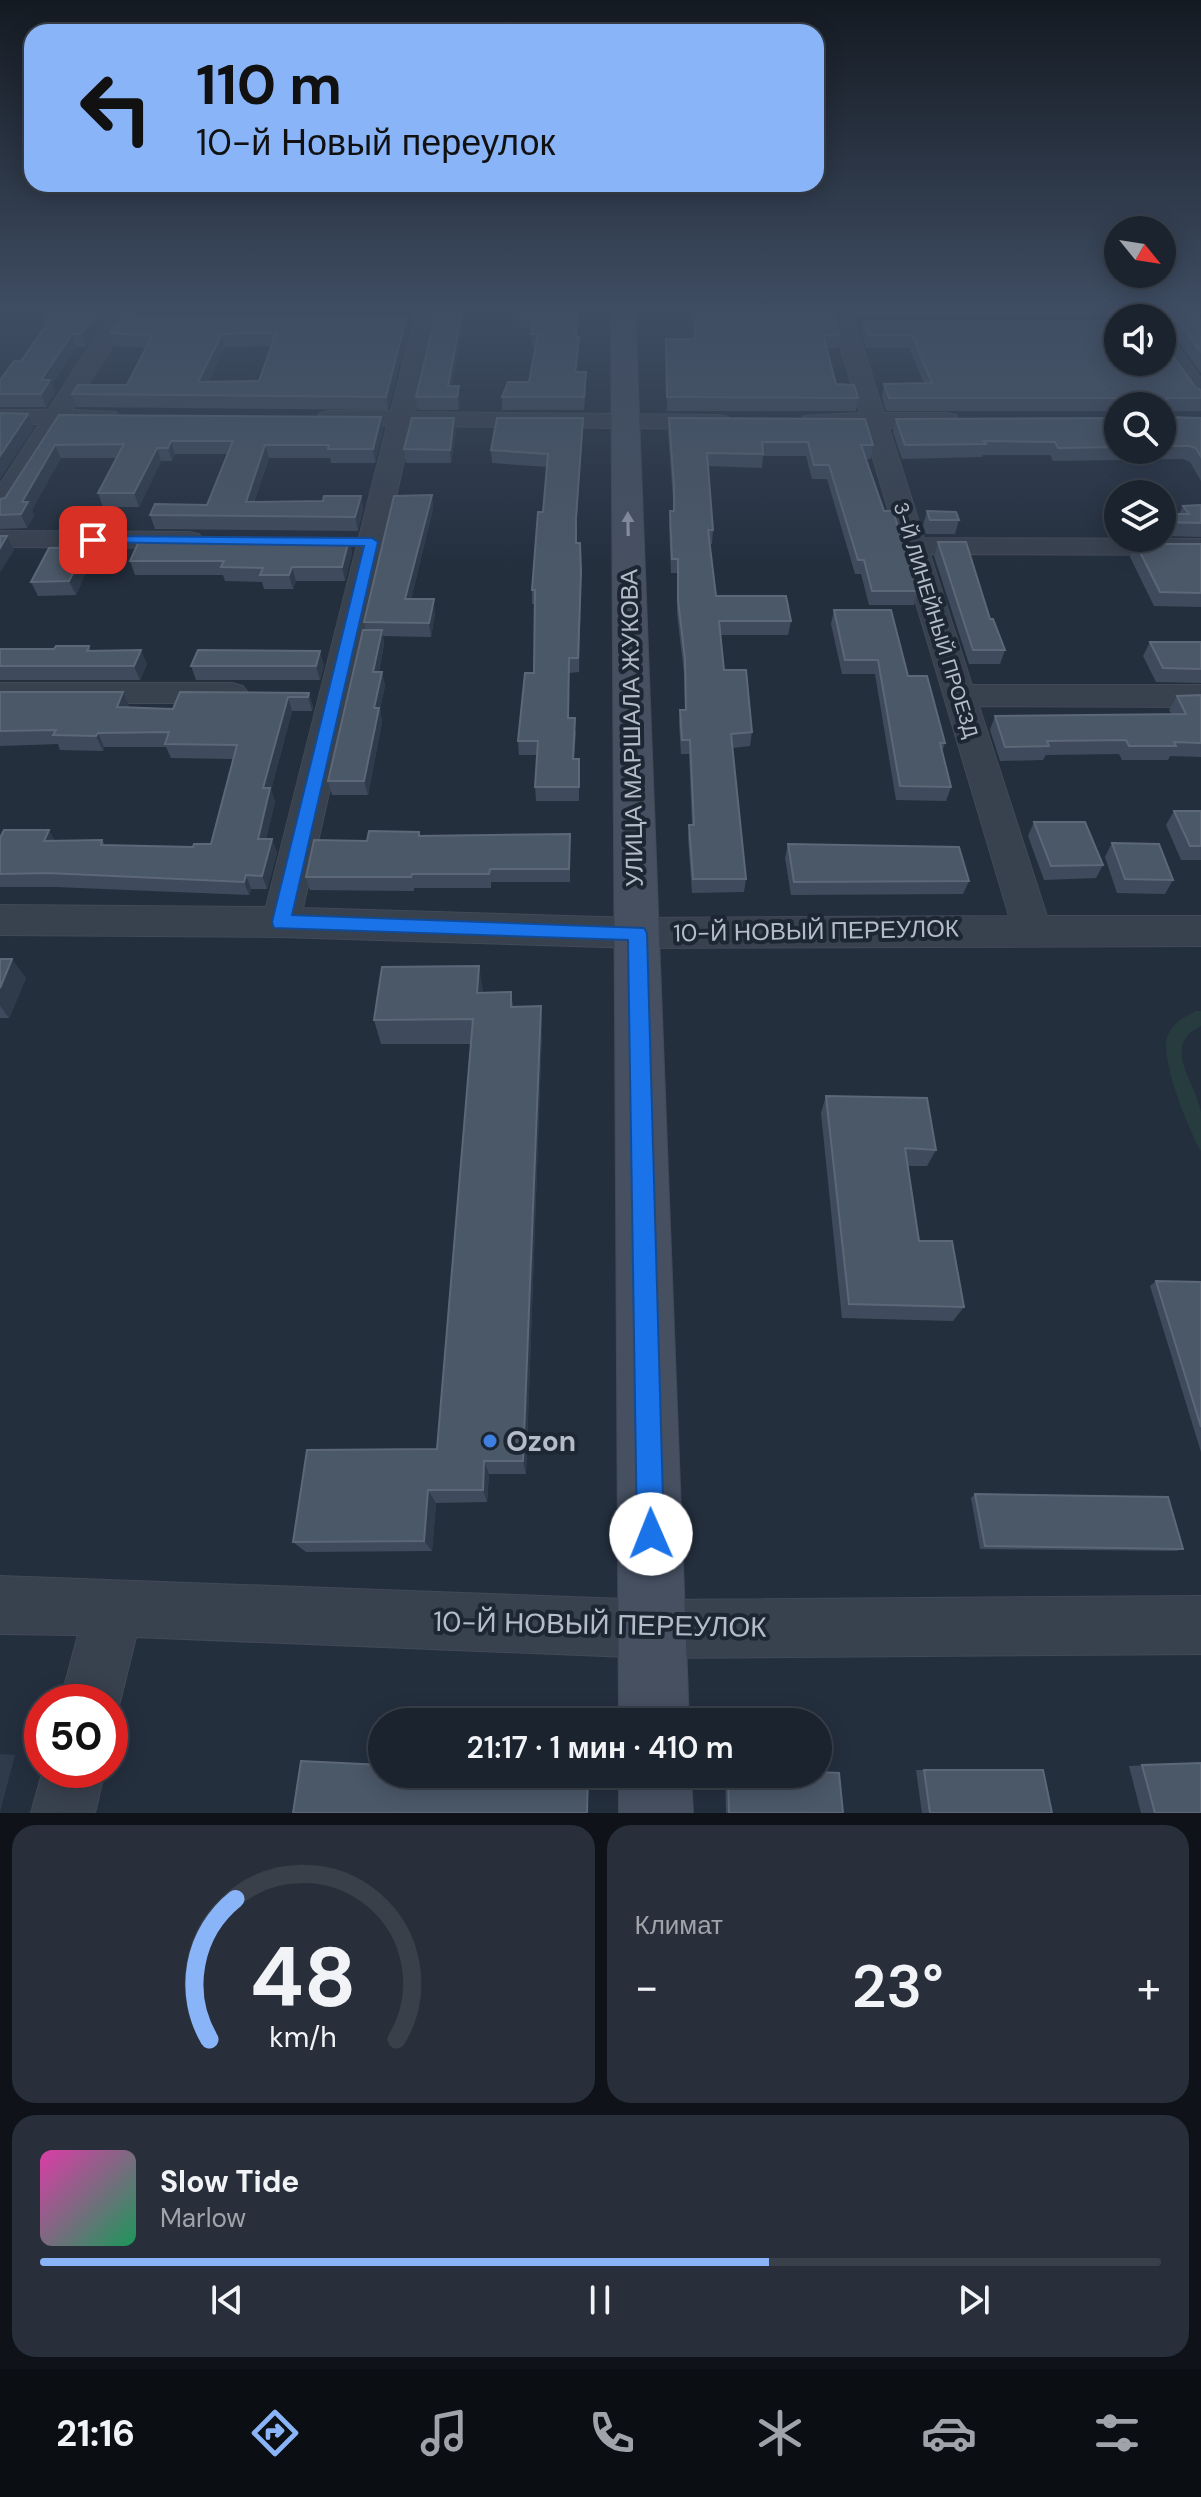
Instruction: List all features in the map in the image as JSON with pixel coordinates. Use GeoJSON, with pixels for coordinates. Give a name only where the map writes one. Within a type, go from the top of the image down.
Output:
{"type":"FeatureCollection","features":[{"type":"Feature","properties":{"kind":"main road","name":"УЛИЦА МАРШАЛА ЖУКОВА"},"geometry":{"type":"LineString","coordinates":[[625,395],[654,1708]]}},
{"type":"Feature","properties":{"kind":"main road"},"geometry":{"type":"LineString","coordinates":[[655,1788],[656,1813]]}},
{"type":"Feature","properties":{"kind":"street"},"geometry":{"type":"LineString","coordinates":[[0,504],[70,395]]}},
{"type":"Feature","properties":{"kind":"street"},"geometry":{"type":"LineString","coordinates":[[281,922],[319,694],[372,542],[406,395]]}},
{"type":"Feature","properties":{"kind":"street","name":"3-Й ЛИНЕЙНЫЙ ПРОЕЗД"},"geometry":{"type":"LineString","coordinates":[[866,395],[1032,929]]}},
{"type":"Feature","properties":{"kind":"street"},"geometry":{"type":"LineString","coordinates":[[0,417],[134,417]]}},
{"type":"Feature","properties":{"kind":"street"},"geometry":{"type":"LineString","coordinates":[[307,418],[750,421]]}},
{"type":"Feature","properties":{"kind":"street"},"geometry":{"type":"LineString","coordinates":[[796,421],[965,421]]}},
{"type":"Feature","properties":{"kind":"street"},"geometry":{"type":"LineString","coordinates":[[0,539],[217,540]]}},
{"type":"Feature","properties":{"kind":"street"},"geometry":{"type":"LineString","coordinates":[[341,541],[372,542]]}},
{"type":"Feature","properties":{"kind":"street"},"geometry":{"type":"LineString","coordinates":[[913,545],[1201,547]]}},
{"type":"Feature","properties":{"kind":"street"},"geometry":{"type":"LineString","coordinates":[[0,693],[255,693]]}},
{"type":"Feature","properties":{"kind":"street"},"geometry":{"type":"LineString","coordinates":[[960,695],[1201,696]]}},
{"type":"Feature","properties":{"kind":"street","name":"10-Й НОВЫЙ ПЕРЕУЛОК"},"geometry":{"type":"LineString","coordinates":[[0,920],[281,922],[637,933],[1032,929],[1201,931]]}},
{"type":"Feature","properties":{"kind":"street","name":"10-Й НОВЫЙ ПЕРЕУЛОК"},"geometry":{"type":"LineString","coordinates":[[0,1605],[653,1629],[1201,1625]]}},
{"type":"Feature","properties":{"kind":"street"},"geometry":{"type":"LineString","coordinates":[[95,1684],[114,1607]]}},
{"type":"Feature","properties":{"kind":"street"},"geometry":{"type":"LineString","coordinates":[[63,1813],[69,1788]]}},
{"type":"Feature","properties":{"kind":"green space"},"geometry":{"type":"Polygon","coordinates":[[[1196,1011],[1201,1011],[1201,1026],[1189,1034],[1183,1043],[1182,1054],[1201,1112],[1201,1151],[1176,1093],[1166,1045],[1173,1027],[1196,1011]]]}},
{"type":"Feature","properties":{"kind":"building"},"geometry":{"type":"Polygon","coordinates":[[[135,395],[387,395],[386,397],[135,395]]]}},
{"type":"Feature","properties":{"kind":"building"},"geometry":{"type":"Polygon","coordinates":[[[417,395],[457,395],[457,397],[416,397],[417,395]]]}},
{"type":"Feature","properties":{"kind":"building"},"geometry":{"type":"Polygon","coordinates":[[[503,395],[584,395],[584,397],[502,397],[503,395]]]}},
{"type":"Feature","properties":{"kind":"building"},"geometry":{"type":"Polygon","coordinates":[[[857,395],[858,398],[667,397],[857,395]]]}},
{"type":"Feature","properties":{"kind":"building"},"geometry":{"type":"Polygon","coordinates":[[[888,395],[1104,395],[1104,398],[889,398],[888,395]]]}},
{"type":"Feature","properties":{"kind":"building"},"geometry":{"type":"Polygon","coordinates":[[[1176,395],[1201,395],[1201,398],[1176,398],[1176,395]]]}},
{"type":"Feature","properties":{"kind":"building"},"geometry":{"type":"Polygon","coordinates":[[[0,413],[28,414],[0,456],[0,413]]]}},
{"type":"Feature","properties":{"kind":"building"},"geometry":{"type":"Polygon","coordinates":[[[59,415],[381,417],[373,449],[265,445],[246,502],[323,501],[324,496],[361,496],[355,517],[150,515],[155,504],[207,505],[233,441],[171,441],[168,448],[157,448],[134,493],[98,493],[124,444],[55,445],[22,502],[28,502],[21,514],[0,515],[0,499],[5,498],[59,415]]]}},
{"type":"Feature","properties":{"kind":"building"},"geometry":{"type":"Polygon","coordinates":[[[1176,417],[1201,418],[1201,457],[1196,448],[1176,446],[1176,417]]]}},
{"type":"Feature","properties":{"kind":"building"},"geometry":{"type":"Polygon","coordinates":[[[412,418],[454,418],[450,450],[404,449],[412,418]]]}},
{"type":"Feature","properties":{"kind":"building"},"geometry":{"type":"Polygon","coordinates":[[[497,418],[583,418],[576,518],[581,572],[578,658],[569,658],[568,718],[575,718],[573,759],[579,759],[579,787],[535,787],[538,741],[518,741],[525,673],[534,673],[535,590],[532,590],[538,512],[543,512],[548,454],[491,450],[497,418]]]}},
{"type":"Feature","properties":{"kind":"building"},"geometry":{"type":"Polygon","coordinates":[[[669,418],[865,419],[873,445],[861,445],[884,511],[893,511],[918,591],[872,591],[864,560],[858,560],[829,465],[814,465],[808,442],[762,442],[763,454],[707,453],[713,530],[708,530],[716,596],[786,596],[791,621],[719,621],[724,670],[746,670],[752,732],[731,734],[746,879],[693,879],[689,825],[694,825],[690,740],[682,740],[680,710],[686,710],[685,659],[678,600],[678,559],[672,559],[670,511],[674,511],[674,486],[669,418]]]}},
{"type":"Feature","properties":{"kind":"building"},"geometry":{"type":"Polygon","coordinates":[[[1104,418],[1104,447],[1058,448],[1055,442],[984,441],[986,444],[905,445],[896,419],[1104,418]]]}},
{"type":"Feature","properties":{"kind":"building"},"geometry":{"type":"Polygon","coordinates":[[[432,495],[405,599],[434,599],[429,623],[364,622],[394,496],[432,495]]]}},
{"type":"Feature","properties":{"kind":"building"},"geometry":{"type":"Polygon","coordinates":[[[1201,505],[1201,523],[1176,522],[1176,514],[1189,514],[1183,506],[1201,505]]]}},
{"type":"Feature","properties":{"kind":"building"},"geometry":{"type":"Polygon","coordinates":[[[927,511],[956,512],[959,520],[930,520],[927,511]]]}},
{"type":"Feature","properties":{"kind":"building"},"geometry":{"type":"Polygon","coordinates":[[[0,536],[7,536],[0,548],[0,536]]]}},
{"type":"Feature","properties":{"kind":"building"},"geometry":{"type":"Polygon","coordinates":[[[141,537],[349,539],[342,567],[292,567],[289,575],[260,575],[263,568],[221,567],[224,561],[130,561],[141,537]]]}},
{"type":"Feature","properties":{"kind":"building"},"geometry":{"type":"Polygon","coordinates":[[[938,542],[966,542],[990,619],[993,619],[1005,650],[973,650],[938,542]]]}},
{"type":"Feature","properties":{"kind":"building"},"geometry":{"type":"Polygon","coordinates":[[[1176,544],[1201,544],[1201,593],[1160,592],[1140,552],[1176,552],[1176,544]]]}},
{"type":"Feature","properties":{"kind":"building"},"geometry":{"type":"Polygon","coordinates":[[[86,547],[69,581],[31,582],[49,548],[86,547]]]}},
{"type":"Feature","properties":{"kind":"building"},"geometry":{"type":"Polygon","coordinates":[[[834,610],[891,610],[908,676],[927,676],[945,743],[940,743],[951,787],[900,786],[878,660],[845,660],[834,610]]]}},
{"type":"Feature","properties":{"kind":"building"},"geometry":{"type":"Polygon","coordinates":[[[363,630],[382,630],[373,672],[382,672],[374,708],[379,708],[364,781],[328,781],[363,630]]]}},
{"type":"Feature","properties":{"kind":"building"},"geometry":{"type":"Polygon","coordinates":[[[1150,642],[1201,642],[1201,669],[1163,668],[1150,642]]]}},
{"type":"Feature","properties":{"kind":"building"},"geometry":{"type":"Polygon","coordinates":[[[56,646],[89,646],[87,651],[141,650],[134,666],[0,666],[0,649],[54,649],[56,646]]]}},
{"type":"Feature","properties":{"kind":"building"},"geometry":{"type":"Polygon","coordinates":[[[198,650],[320,651],[316,666],[191,666],[198,650]]]}},
{"type":"Feature","properties":{"kind":"building"},"geometry":{"type":"Polygon","coordinates":[[[0,692],[123,692],[117,707],[173,709],[180,692],[309,693],[308,697],[288,697],[263,788],[270,788],[258,839],[272,839],[262,876],[246,875],[244,882],[48,873],[0,874],[0,838],[4,830],[49,830],[44,841],[102,840],[101,845],[193,847],[194,844],[211,844],[237,745],[165,744],[169,732],[98,733],[96,736],[53,735],[56,730],[0,731],[0,692]]]}},
{"type":"Feature","properties":{"kind":"building"},"geometry":{"type":"Polygon","coordinates":[[[1201,695],[1201,743],[1174,742],[1176,746],[1129,746],[1126,740],[1047,741],[1049,746],[1005,747],[995,716],[1186,714],[1177,696],[1201,695]]]}},
{"type":"Feature","properties":{"kind":"building"},"geometry":{"type":"Polygon","coordinates":[[[1174,811],[1201,811],[1201,846],[1190,846],[1174,811]]]}},
{"type":"Feature","properties":{"kind":"building"},"geometry":{"type":"Polygon","coordinates":[[[1034,822],[1085,822],[1103,865],[1051,866],[1034,822]]]}},
{"type":"Feature","properties":{"kind":"building"},"geometry":{"type":"Polygon","coordinates":[[[369,831],[419,832],[419,836],[570,834],[569,869],[490,869],[489,874],[412,874],[411,877],[306,877],[314,840],[367,841],[369,831]]]}},
{"type":"Feature","properties":{"kind":"building"},"geometry":{"type":"Polygon","coordinates":[[[1112,843],[1159,844],[1173,880],[1125,879],[1112,843]]]}},
{"type":"Feature","properties":{"kind":"building"},"geometry":{"type":"Polygon","coordinates":[[[788,844],[959,847],[969,881],[794,882],[788,844]]]}},
{"type":"Feature","properties":{"kind":"building"},"geometry":{"type":"Polygon","coordinates":[[[0,959],[12,959],[0,988],[0,959]]]}},
{"type":"Feature","properties":{"kind":"building"},"geometry":{"type":"Polygon","coordinates":[[[479,966],[477,993],[511,992],[511,1007],[541,1006],[523,1461],[484,1461],[483,1490],[428,1490],[424,1541],[293,1542],[307,1450],[437,1449],[473,1019],[374,1020],[382,967],[479,966]]]}},
{"type":"Feature","properties":{"kind":"building"},"geometry":{"type":"Polygon","coordinates":[[[826,1096],[927,1098],[936,1150],[905,1148],[919,1241],[952,1241],[964,1307],[849,1304],[826,1096]]]}},
{"type":"Feature","properties":{"kind":"building"},"geometry":{"type":"Polygon","coordinates":[[[1156,1281],[1201,1282],[1201,1427],[1156,1281]]]}},
{"type":"Feature","properties":{"kind":"building"},"geometry":{"type":"Polygon","coordinates":[[[975,1494],[1168,1497],[1183,1549],[985,1546],[975,1494]]]}},
{"type":"Feature","properties":{"kind":"building"},"geometry":{"type":"Polygon","coordinates":[[[301,1761],[368,1764],[368,1788],[588,1788],[587,1813],[293,1813],[301,1761]]]}},
{"type":"Feature","properties":{"kind":"building"},"geometry":{"type":"Polygon","coordinates":[[[1201,1763],[1201,1813],[1155,1813],[1142,1765],[1201,1763]]]}},
{"type":"Feature","properties":{"kind":"building"},"geometry":{"type":"Polygon","coordinates":[[[924,1770],[1043,1770],[1052,1813],[930,1813],[924,1770]]]}},
{"type":"Feature","properties":{"kind":"building"},"geometry":{"type":"Polygon","coordinates":[[[832,1773],[839,1773],[843,1813],[729,1813],[728,1788],[832,1788],[832,1773]]]}},
{"type":"Feature","properties":{"kind":"place","name":"Ozon"},"geometry":{"type":"Point","coordinates":[490,1441]}},
{"type":"Feature","properties":{"kind":"route"},"geometry":{"type":"LineString","coordinates":[[93,540],[372,542],[281,922],[637,933],[651,1534]]}}]}
